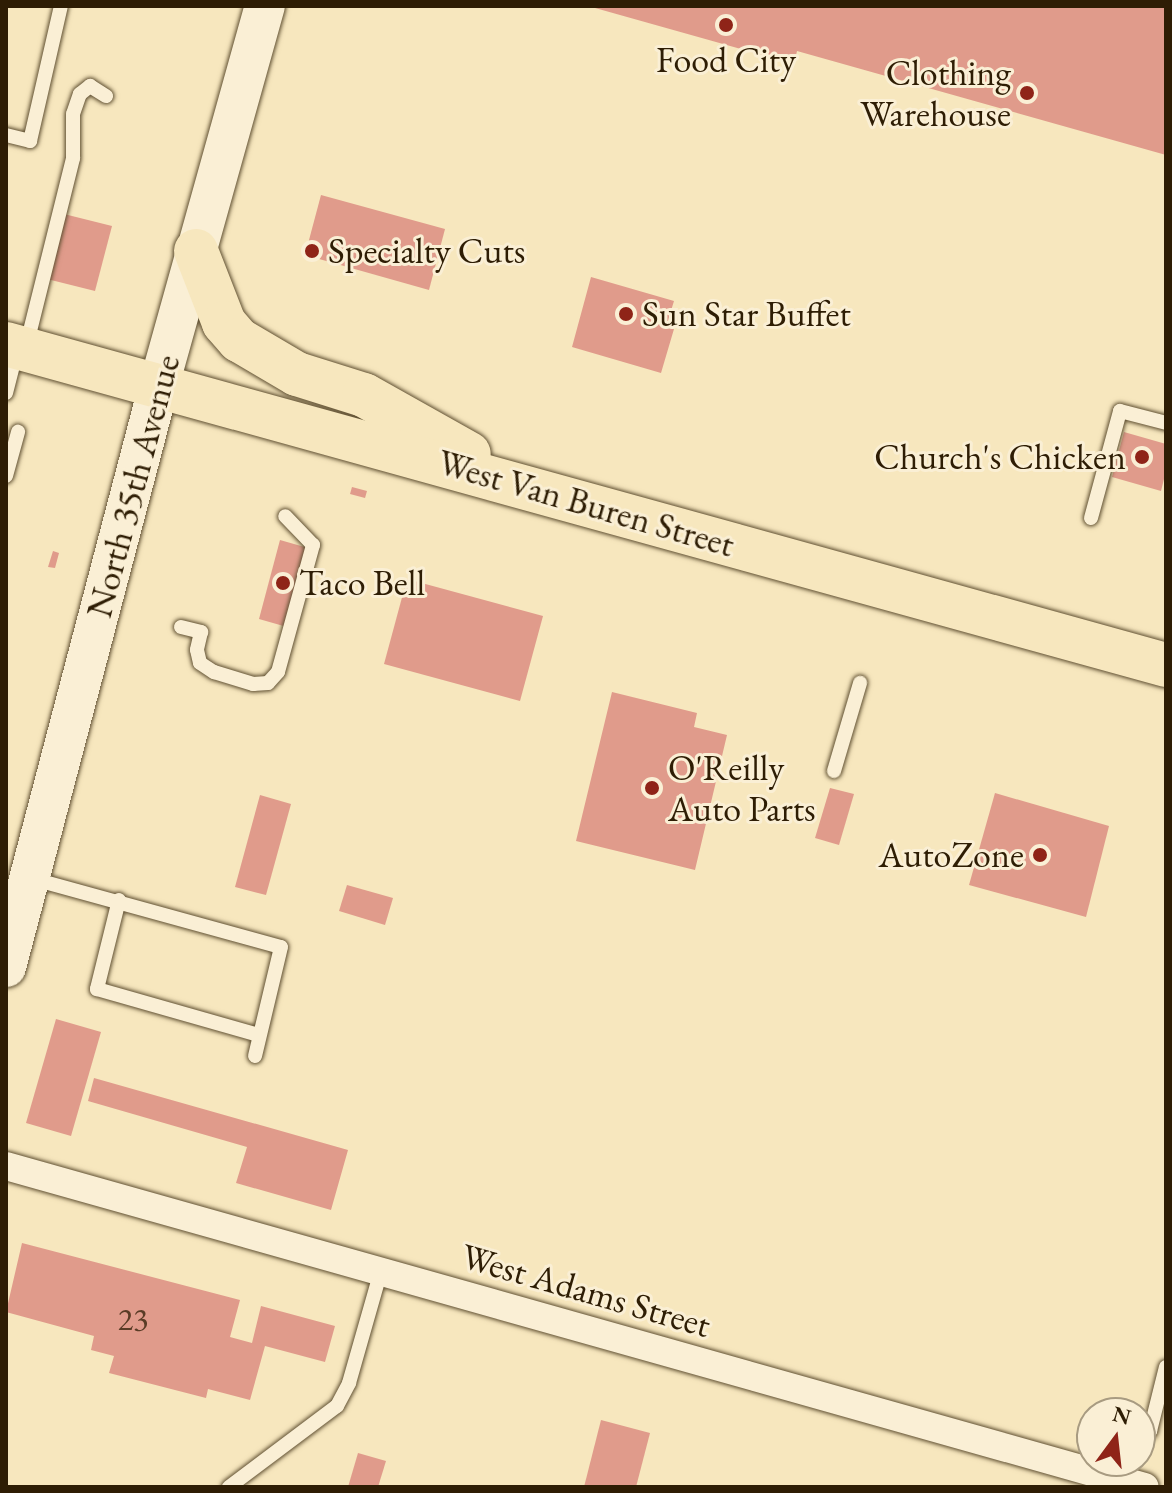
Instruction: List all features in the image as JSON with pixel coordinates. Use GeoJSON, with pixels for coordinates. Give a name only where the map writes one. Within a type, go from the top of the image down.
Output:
{"type":"FeatureCollection","features":[{"type":"Feature","properties":{"kind":"main road","name":"North 35th Avenue"},"geometry":{"type":"LineString","coordinates":[[6,967],[159,385],[265,6]]}},
{"type":"Feature","properties":{"kind":"main road"},"geometry":{"type":"LineString","coordinates":[[196,251],[224,323],[239,340],[297,374],[364,395],[530,488]]}},
{"type":"Feature","properties":{"kind":"main road","name":"West Van Buren Street"},"geometry":{"type":"LineString","coordinates":[[16,347],[1166,665]]}},
{"type":"Feature","properties":{"kind":"street","name":"West Adams Street"},"geometry":{"type":"LineString","coordinates":[[6,1166],[1076,1460]]}},
{"type":"Feature","properties":{"kind":"lane"},"geometry":{"type":"LineString","coordinates":[[6,135],[30,141],[61,6]]}},
{"type":"Feature","properties":{"kind":"lane"},"geometry":{"type":"LineString","coordinates":[[6,393],[16,347],[73,158],[73,114],[80,94],[90,86],[106,96]]}},
{"type":"Feature","properties":{"kind":"lane"},"geometry":{"type":"LineString","coordinates":[[1091,518],[1120,411],[1166,423]]}},
{"type":"Feature","properties":{"kind":"lane"},"geometry":{"type":"LineString","coordinates":[[6,476],[18,432]]}},
{"type":"Feature","properties":{"kind":"lane"},"geometry":{"type":"LineString","coordinates":[[181,627],[201,632],[197,650],[200,663],[214,672],[253,684],[268,683],[278,672],[313,545],[285,516]]}},
{"type":"Feature","properties":{"kind":"lane"},"geometry":{"type":"LineString","coordinates":[[834,771],[860,683]]}},
{"type":"Feature","properties":{"kind":"lane"},"geometry":{"type":"LineString","coordinates":[[29,878],[119,900],[281,947],[255,1056]]}},
{"type":"Feature","properties":{"kind":"lane"},"geometry":{"type":"LineString","coordinates":[[119,900],[97,989],[259,1035]]}},
{"type":"Feature","properties":{"kind":"lane"},"geometry":{"type":"LineString","coordinates":[[229,1487],[337,1406],[349,1383],[381,1271]]}},
{"type":"Feature","properties":{"kind":"lane"},"geometry":{"type":"LineString","coordinates":[[1156,1407],[1166,1367]]}},
{"type":"Feature","properties":{"kind":"building","name":"Clothing Warehouse"},"geometry":{"type":"Polygon","coordinates":[[[588,6],[1166,6],[1166,155],[797,51],[794,64],[588,6]]]}},
{"type":"Feature","properties":{"kind":"building"},"geometry":{"type":"Polygon","coordinates":[[[321,195],[445,229],[429,290],[305,255],[321,195]]]}},
{"type":"Feature","properties":{"kind":"building"},"geometry":{"type":"Polygon","coordinates":[[[64,214],[112,226],[95,291],[47,279],[64,214]]]}},
{"type":"Feature","properties":{"kind":"building","name":"Sun Star Buffet"},"geometry":{"type":"Polygon","coordinates":[[[591,277],[674,301],[666,327],[674,329],[661,373],[572,347],[591,277]]]}},
{"type":"Feature","properties":{"kind":"building","name":"Church's Chicken"},"geometry":{"type":"Polygon","coordinates":[[[1124,432],[1166,444],[1166,471],[1161,491],[1112,477],[1124,432]]]}},
{"type":"Feature","properties":{"kind":"building"},"geometry":{"type":"Polygon","coordinates":[[[352,487],[367,491],[365,498],[350,494],[352,487]]]}},
{"type":"Feature","properties":{"kind":"building","name":"Taco Bell"},"geometry":{"type":"Polygon","coordinates":[[[280,540],[308,548],[287,627],[259,619],[280,540]]]}},
{"type":"Feature","properties":{"kind":"building"},"geometry":{"type":"Polygon","coordinates":[[[53,551],[59,553],[55,568],[48,567],[53,551]]]}},
{"type":"Feature","properties":{"kind":"building"},"geometry":{"type":"Polygon","coordinates":[[[407,579],[543,616],[520,701],[384,664],[407,579]]]}},
{"type":"Feature","properties":{"kind":"building","name":"O'Reilly Auto Parts"},"geometry":{"type":"Polygon","coordinates":[[[612,692],[697,713],[694,727],[727,735],[695,870],[576,841],[612,692]]]}},
{"type":"Feature","properties":{"kind":"building"},"geometry":{"type":"Polygon","coordinates":[[[830,788],[854,794],[839,845],[815,838],[830,788]]]}},
{"type":"Feature","properties":{"kind":"building","name":"AutoZone"},"geometry":{"type":"Polygon","coordinates":[[[995,793],[1109,826],[1086,917],[969,885],[995,793]]]}},
{"type":"Feature","properties":{"kind":"building"},"geometry":{"type":"Polygon","coordinates":[[[260,795],[291,804],[266,895],[235,887],[260,795]]]}},
{"type":"Feature","properties":{"kind":"building"},"geometry":{"type":"Polygon","coordinates":[[[347,885],[393,898],[385,925],[339,911],[347,885]]]}},
{"type":"Feature","properties":{"kind":"building"},"geometry":{"type":"Polygon","coordinates":[[[56,1019],[101,1032],[71,1136],[26,1123],[56,1019]]]}},
{"type":"Feature","properties":{"kind":"building"},"geometry":{"type":"Polygon","coordinates":[[[94,1078],[348,1150],[331,1210],[236,1183],[247,1147],[88,1101],[94,1078]]]}},
{"type":"Feature","properties":{"kind":"building"},"geometry":{"type":"Polygon","coordinates":[[[22,1243],[240,1300],[230,1337],[252,1343],[261,1306],[335,1326],[325,1362],[265,1346],[250,1400],[208,1389],[206,1398],[109,1373],[114,1356],[91,1350],[94,1336],[6,1312],[22,1243]]]}},
{"type":"Feature","properties":{"kind":"building"},"geometry":{"type":"Polygon","coordinates":[[[601,1420],[650,1433],[636,1487],[584,1487],[601,1420]]]}},
{"type":"Feature","properties":{"kind":"building"},"geometry":{"type":"Polygon","coordinates":[[[358,1453],[386,1461],[378,1487],[348,1487],[358,1453]]]}},
{"type":"Feature","properties":{"kind":"place","name":"Food City"},"geometry":{"type":"Point","coordinates":[726,25]}},
{"type":"Feature","properties":{"kind":"place","name":"Clothing Warehouse"},"geometry":{"type":"Point","coordinates":[1027,93]}},
{"type":"Feature","properties":{"kind":"place","name":"Specialty Cuts"},"geometry":{"type":"Point","coordinates":[312,251]}},
{"type":"Feature","properties":{"kind":"place","name":"Sun Star Buffet"},"geometry":{"type":"Point","coordinates":[626,314]}},
{"type":"Feature","properties":{"kind":"place","name":"Church's Chicken"},"geometry":{"type":"Point","coordinates":[1142,457]}},
{"type":"Feature","properties":{"kind":"place","name":"Taco Bell"},"geometry":{"type":"Point","coordinates":[283,583]}},
{"type":"Feature","properties":{"kind":"place","name":"O'Reilly Auto Parts"},"geometry":{"type":"Point","coordinates":[652,788]}},
{"type":"Feature","properties":{"kind":"place","name":"AutoZone"},"geometry":{"type":"Point","coordinates":[1040,855]}}]}
